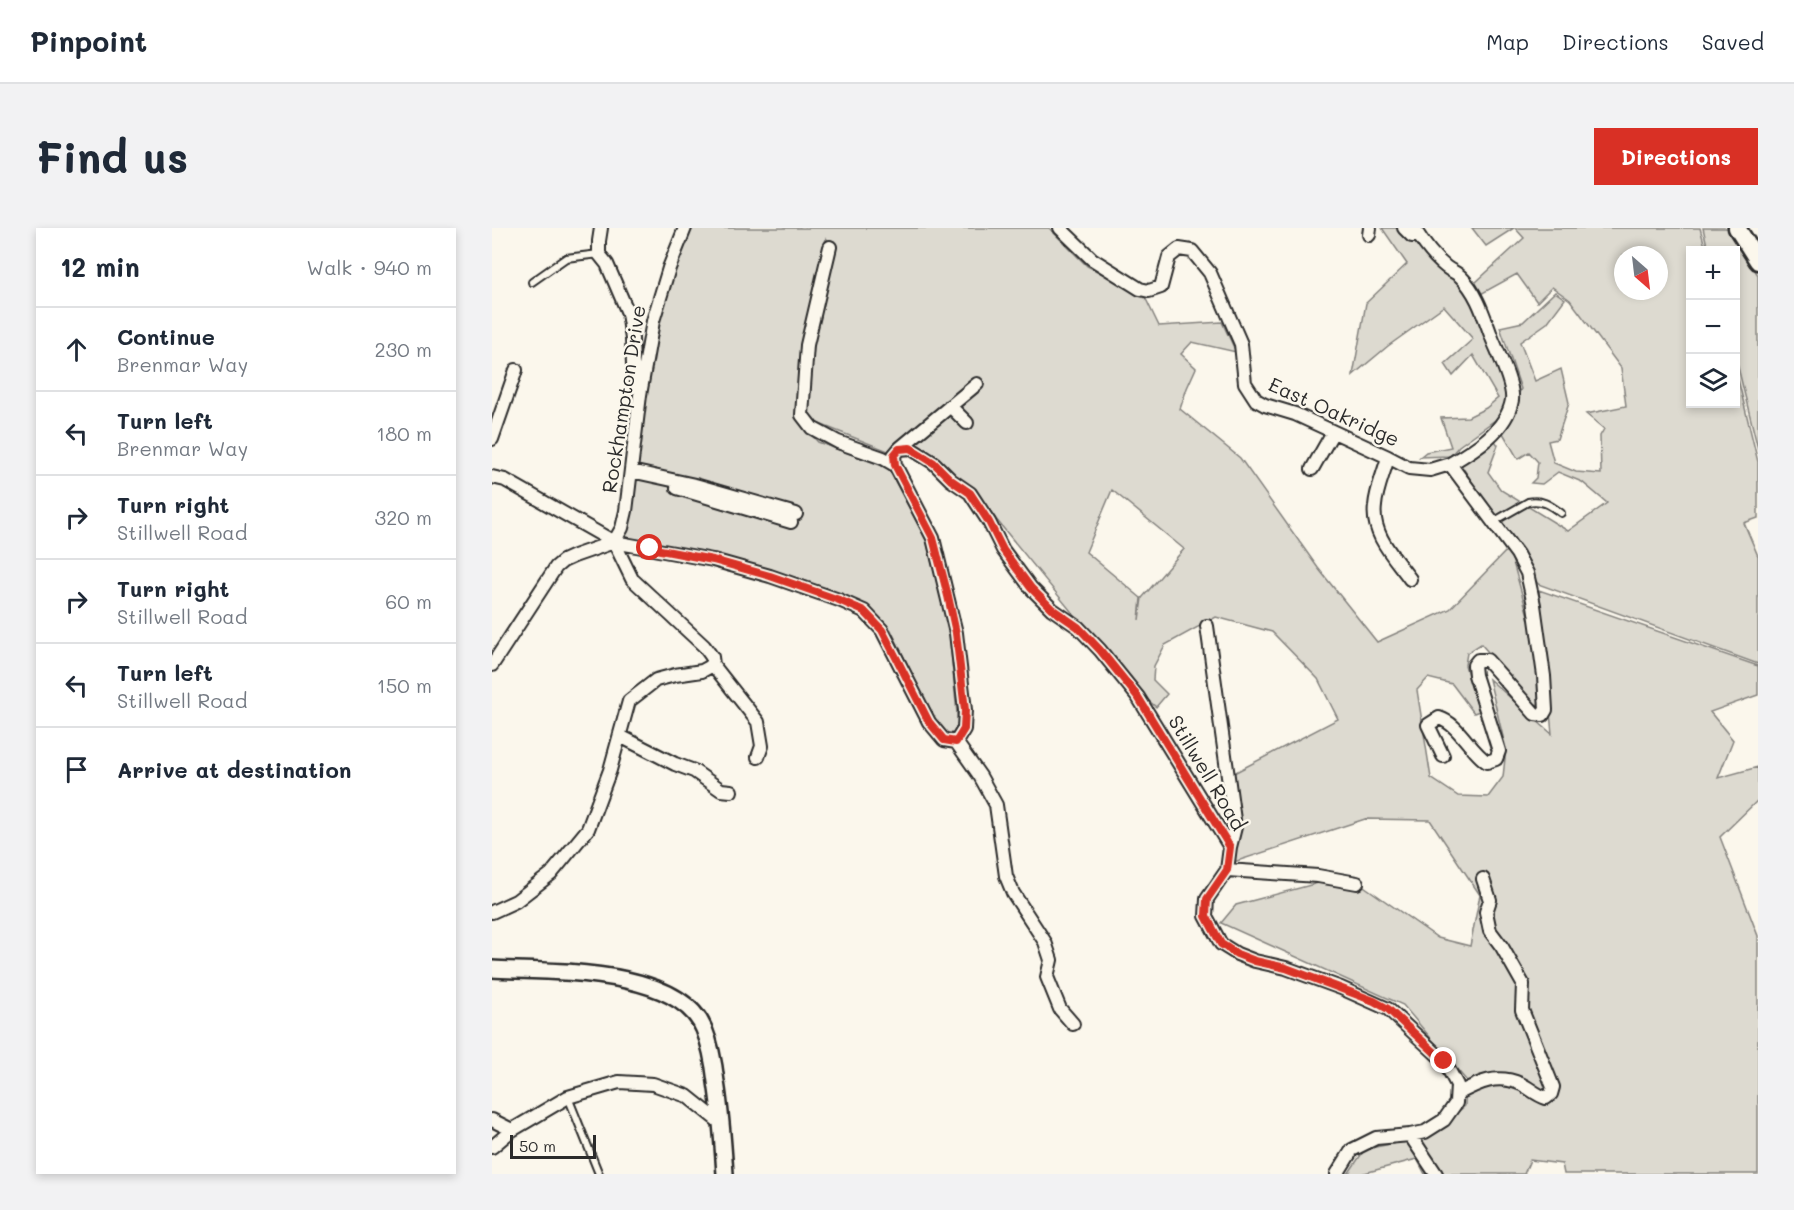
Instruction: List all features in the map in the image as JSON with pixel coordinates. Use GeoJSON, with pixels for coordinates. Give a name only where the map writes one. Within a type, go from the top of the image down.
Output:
{"type":"FeatureCollection","features":[{"type":"Feature","properties":{"kind":"main road"},"geometry":{"type":"LineString","coordinates":[[1737,228],[1758,261]]}},
{"type":"Feature","properties":{"kind":"street"},"geometry":{"type":"LineString","coordinates":[[601,228],[599,254],[607,264],[628,313],[633,364],[640,395]]}},
{"type":"Feature","properties":{"kind":"street","name":"Rockhampton Drive"},"geometry":{"type":"LineString","coordinates":[[614,542],[622,528],[640,395],[653,321],[669,268],[685,228]]}},
{"type":"Feature","properties":{"kind":"street","name":"East Oakridge"},"geometry":{"type":"LineString","coordinates":[[1060,228],[1092,259],[1140,289],[1149,291],[1161,287],[1169,257],[1179,249],[1192,251],[1210,273],[1241,344],[1245,383],[1256,400],[1295,414],[1409,468],[1430,470],[1450,464]]}},
{"type":"Feature","properties":{"kind":"street"},"geometry":{"type":"LineString","coordinates":[[1404,228],[1412,236],[1416,232],[1435,258],[1460,276],[1473,292],[1505,371],[1512,398],[1502,424],[1474,449],[1450,464],[1516,554],[1527,573],[1544,676],[1546,710],[1542,715],[1535,714],[1487,660],[1478,660],[1474,665],[1475,675],[1499,751],[1496,759],[1487,762],[1447,721],[1439,718],[1428,725],[1443,756]]}},
{"type":"Feature","properties":{"kind":"street"},"geometry":{"type":"LineString","coordinates":[[830,247],[807,345],[802,415],[812,428],[838,442],[883,458],[895,465]]}},
{"type":"Feature","properties":{"kind":"street"},"geometry":{"type":"LineString","coordinates":[[492,439],[516,370]]}},
{"type":"Feature","properties":{"kind":"street"},"geometry":{"type":"LineString","coordinates":[[956,742],[964,729],[965,710],[956,633],[933,538],[895,465],[894,455],[977,384]]}},
{"type":"Feature","properties":{"kind":"street"},"geometry":{"type":"LineString","coordinates":[[950,406],[967,423]]}},
{"type":"Feature","properties":{"kind":"street"},"geometry":{"type":"LineString","coordinates":[[1312,470],[1333,432]]}},
{"type":"Feature","properties":{"kind":"street","name":"Stillwell Road"},"geometry":{"type":"LineString","coordinates":[[899,449],[910,448],[934,463],[951,480],[970,493],[989,522],[1003,550],[1031,588],[1052,609],[1078,627],[1138,697],[1230,847],[1227,870],[1207,899],[1206,916],[1221,944],[1237,954],[1286,968],[1341,988],[1388,1009],[1444,1061],[1457,1085],[1457,1094]]}},
{"type":"Feature","properties":{"kind":"street"},"geometry":{"type":"LineString","coordinates":[[1388,457],[1374,507],[1376,528],[1387,548],[1410,579]]}},
{"type":"Feature","properties":{"kind":"street"},"geometry":{"type":"LineString","coordinates":[[631,471],[665,478],[674,488],[793,518]]}},
{"type":"Feature","properties":{"kind":"street"},"geometry":{"type":"LineString","coordinates":[[492,477],[505,480],[614,542],[724,563],[770,576],[864,611],[882,630],[929,722],[944,740],[956,742],[980,776],[996,805],[1006,876],[1013,893],[1046,942],[1051,960],[1047,977],[1060,1009],[1073,1024]]}},
{"type":"Feature","properties":{"kind":"street"},"geometry":{"type":"LineString","coordinates":[[492,665],[556,567],[574,556],[614,542]]}},
{"type":"Feature","properties":{"kind":"street"},"geometry":{"type":"LineString","coordinates":[[614,542],[632,579],[704,646],[712,657],[713,665],[758,722],[762,746],[758,757]]}},
{"type":"Feature","properties":{"kind":"street"},"geometry":{"type":"LineString","coordinates":[[1207,626],[1235,827],[1230,847]]}},
{"type":"Feature","properties":{"kind":"street"},"geometry":{"type":"LineString","coordinates":[[492,912],[516,901],[551,874],[588,829],[610,770],[629,701],[656,680],[702,671],[713,665]]}},
{"type":"Feature","properties":{"kind":"street"},"geometry":{"type":"LineString","coordinates":[[620,736],[693,771],[721,790],[732,791]]}},
{"type":"Feature","properties":{"kind":"street"},"geometry":{"type":"LineString","coordinates":[[1227,870],[1318,876],[1357,883]]}},
{"type":"Feature","properties":{"kind":"street"},"geometry":{"type":"LineString","coordinates":[[1337,1174],[1352,1150],[1376,1138],[1425,1132],[1444,1120],[1456,1103],[1457,1094],[1480,1082],[1493,1078],[1519,1083],[1538,1096],[1546,1098],[1551,1094],[1553,1087],[1522,1010],[1522,984],[1502,947],[1490,931],[1486,912],[1490,900],[1483,879]]}},
{"type":"Feature","properties":{"kind":"street"},"geometry":{"type":"LineString","coordinates":[[492,969],[611,976],[646,985],[678,1000],[692,1010],[703,1027],[712,1053],[722,1124],[725,1174]]}},
{"type":"Feature","properties":{"kind":"street"},"geometry":{"type":"LineString","coordinates":[[492,1147],[512,1130],[568,1097],[619,1082],[653,1084],[687,1095],[722,1124]]}},
{"type":"Feature","properties":{"kind":"street"},"geometry":{"type":"LineString","coordinates":[[492,1120],[512,1130]]}},
{"type":"Feature","properties":{"kind":"street"},"geometry":{"type":"LineString","coordinates":[[1410,1135],[1436,1174]]}},
{"type":"Feature","properties":{"kind":"lane"},"geometry":{"type":"LineString","coordinates":[[532,282],[566,258],[599,254]]}},
{"type":"Feature","properties":{"kind":"lane"},"geometry":{"type":"LineString","coordinates":[[1493,522],[1528,502],[1535,501],[1546,503],[1561,513]]}},
{"type":"Feature","properties":{"kind":"lane"},"geometry":{"type":"LineString","coordinates":[[568,1097],[600,1174]]}},
{"type":"Feature","properties":{"kind":"shaded area"},"geometry":{"type":"Polygon","coordinates":[[[690,228],[1049,228],[1087,266],[1144,295],[1159,326],[1222,322],[1236,352],[1192,342],[1181,354],[1196,368],[1180,409],[1240,458],[1318,568],[1377,642],[1450,609],[1509,548],[1534,637],[1542,705],[1533,704],[1481,644],[1467,653],[1465,665],[1479,711],[1474,713],[1452,684],[1428,678],[1417,690],[1431,778],[1458,796],[1488,797],[1503,777],[1506,749],[1489,679],[1552,734],[1539,590],[1758,666],[1758,695],[1710,712],[1733,740],[1718,778],[1758,767],[1758,800],[1720,837],[1758,936],[1758,1174],[1564,1174],[1562,1164],[1530,1160],[1524,1174],[1425,1174],[1417,1159],[1361,1174],[1348,1174],[1365,1149],[1427,1137],[1465,1106],[1466,1080],[1403,1005],[1221,923],[1236,905],[1348,875],[1438,938],[1470,946],[1480,895],[1430,820],[1365,819],[1234,862],[1232,774],[1338,719],[1318,679],[1272,632],[1216,617],[1165,645],[1154,666],[1153,680],[1167,694],[1156,707],[1132,686],[973,491],[904,440],[888,451],[817,423],[807,411],[814,345],[834,248],[826,238],[800,353],[795,417],[818,442],[888,468],[926,539],[949,631],[958,724],[953,733],[946,733],[934,720],[891,630],[867,608],[619,539],[658,322],[690,228]],[[1112,490],[1086,552],[1141,598],[1139,620],[1142,598],[1184,549],[1112,490]]]}},
{"type":"Feature","properties":{"kind":"shaded area"},"geometry":{"type":"Polygon","coordinates":[[[1382,228],[1398,228],[1419,241],[1463,288],[1478,312],[1506,388],[1506,402],[1495,420],[1459,446],[1450,456],[1420,457],[1426,452],[1451,447],[1441,418],[1468,417],[1486,408],[1498,398],[1473,355],[1453,376],[1445,364],[1473,339],[1444,306],[1388,346],[1353,375],[1366,303],[1407,264],[1382,228]]]}},
{"type":"Feature","properties":{"kind":"shaded area"},"geometry":{"type":"Polygon","coordinates":[[[1472,228],[1514,228],[1486,246],[1472,228]]]}},
{"type":"Feature","properties":{"kind":"shaded area"},"geometry":{"type":"Polygon","coordinates":[[[1515,228],[1700,228],[1705,246],[1686,246],[1686,408],[1740,408],[1740,388],[1758,462],[1758,518],[1744,523],[1758,556],[1758,664],[1538,584],[1459,461],[1491,435],[1498,445],[1488,472],[1501,490],[1568,531],[1607,503],[1582,482],[1558,472],[1542,484],[1531,483],[1536,478],[1538,462],[1529,452],[1518,459],[1500,428],[1506,421],[1521,389],[1500,327],[1523,322],[1555,292],[1565,299],[1547,323],[1520,342],[1535,381],[1561,369],[1569,403],[1557,439],[1548,441],[1554,463],[1576,472],[1601,474],[1600,436],[1604,429],[1586,414],[1626,406],[1621,368],[1570,300],[1552,287],[1537,302],[1517,274],[1479,295],[1475,283],[1524,238],[1515,228]]]}},
{"type":"Feature","properties":{"kind":"shaded area"},"geometry":{"type":"Polygon","coordinates":[[[1703,228],[1728,228],[1739,246],[1707,246],[1703,228]]]}},
{"type":"Feature","properties":{"kind":"shaded area"},"geometry":{"type":"Polygon","coordinates":[[[1740,247],[1758,275],[1758,449],[1740,375],[1740,247]]]}},
{"type":"Feature","properties":{"kind":"route"},"geometry":{"type":"LineString","coordinates":[[650,548],[713,560],[770,576],[864,611],[882,630],[929,722],[944,740],[956,742],[964,729],[965,710],[956,633],[933,538],[895,465],[894,455],[899,449],[910,448],[934,463],[951,480],[970,493],[989,522],[1003,550],[1031,588],[1052,609],[1078,627],[1138,697],[1210,813],[1230,847],[1227,870],[1207,899],[1206,916],[1221,944],[1255,961],[1286,968],[1374,1001],[1388,1009],[1444,1061]]}}]}
